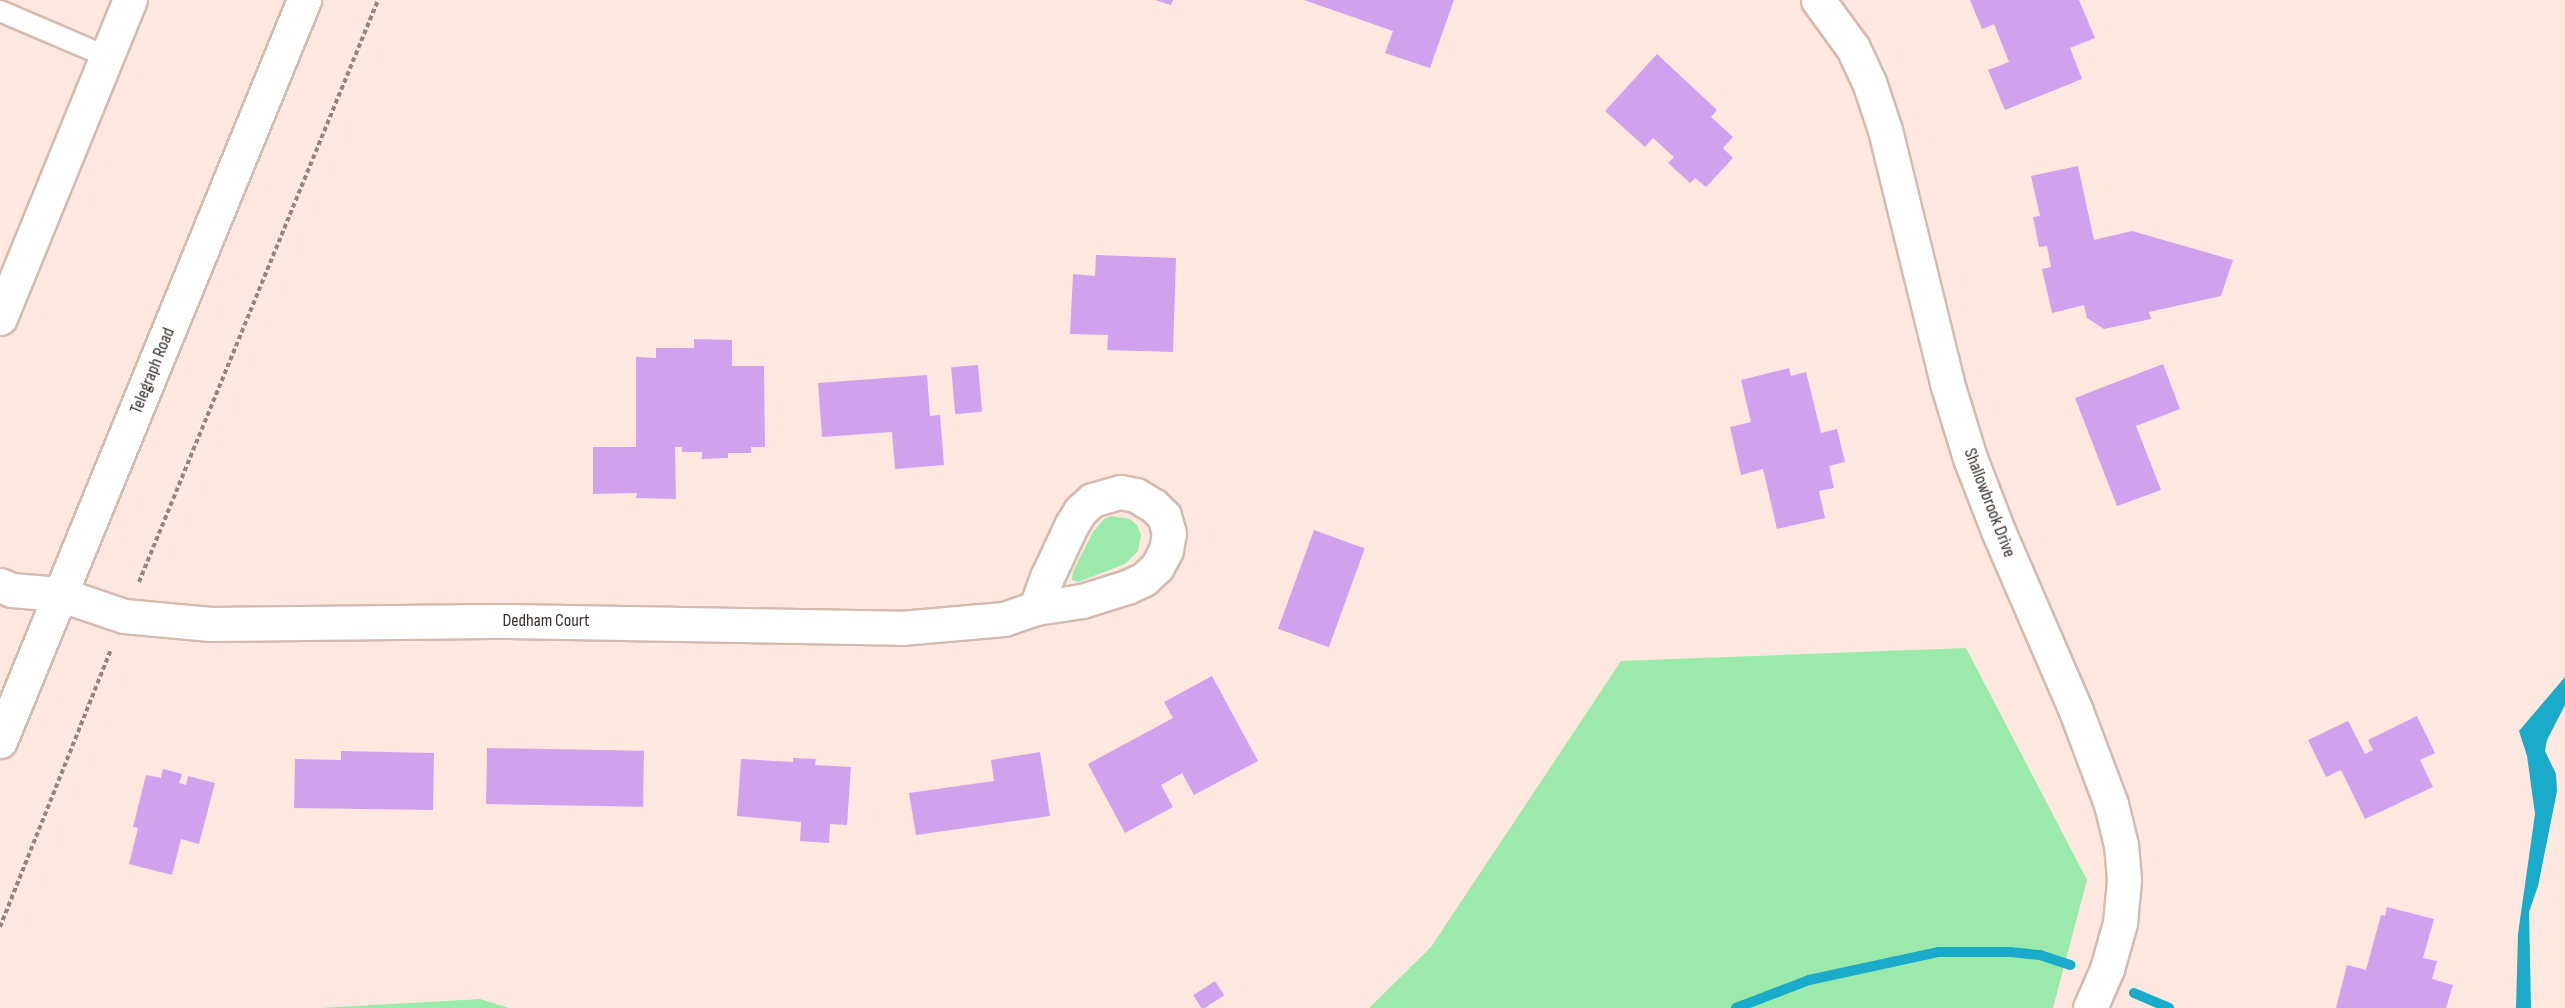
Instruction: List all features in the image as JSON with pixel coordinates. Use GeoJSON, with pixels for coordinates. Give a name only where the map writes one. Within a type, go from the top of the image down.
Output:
{"type":"FeatureCollection","features":[{"type":"Feature","properties":{"kind":"main road"},"geometry":{"type":"LineString","coordinates":[[0,318],[130,0]]}},
{"type":"Feature","properties":{"kind":"main road","name":"Telegraph Road"},"geometry":{"type":"LineString","coordinates":[[0,741],[304,0]]}},
{"type":"Feature","properties":{"kind":"main road","name":"Shallowbrook Drive"},"geometry":{"type":"LineString","coordinates":[[1818,0],[1853,48],[1869,82],[1885,130],[1944,372],[1970,458],[1999,533],[2076,711],[2110,804],[2121,845],[2124,880],[2120,923],[2107,969],[2090,1008]]}},
{"type":"Feature","properties":{"kind":"main road","name":"Dedham Court"},"geometry":{"type":"LineString","coordinates":[[0,585],[12,590],[59,594],[124,616],[211,624],[520,621],[902,627],[1004,619],[1036,608]]}},
{"type":"Feature","properties":{"kind":"lane"},"geometry":{"type":"LineString","coordinates":[[0,10],[108,57]]}},
{"type":"Feature","properties":{"kind":"path"},"geometry":{"type":"LineString","coordinates":[[146,566],[378,0]]}},
{"type":"Feature","properties":{"kind":"path"},"geometry":{"type":"LineString","coordinates":[[0,927],[107,659]]}},
{"type":"Feature","properties":{"kind":"green space"},"geometry":{"type":"Polygon","coordinates":[[[1111,516],[1130,519],[1137,525],[1141,535],[1138,551],[1125,564],[1078,582],[1072,580],[1073,571],[1093,532],[1104,519],[1111,516]]]}},
{"type":"Feature","properties":{"kind":"green space"},"geometry":{"type":"Polygon","coordinates":[[[1966,648],[2087,880],[2053,1008],[1369,1008],[1431,947],[1621,661],[1966,648]]]}},
{"type":"Feature","properties":{"kind":"green space"},"geometry":{"type":"Polygon","coordinates":[[[480,999],[509,1008],[320,1008],[480,999]]]}},
{"type":"Feature","properties":{"kind":"water"},"geometry":{"type":"Polygon","coordinates":[[[2565,677],[2565,705],[2547,740],[2545,751],[2556,774],[2557,791],[2538,886],[2529,912],[2531,1008],[2516,1008],[2518,934],[2535,814],[2527,756],[2519,731],[2565,677]]]}},
{"type":"Feature","properties":{"kind":"building"},"geometry":{"type":"Polygon","coordinates":[[[1155,0],[1173,0],[1171,5],[1155,0]]]}},
{"type":"Feature","properties":{"kind":"building"},"geometry":{"type":"Polygon","coordinates":[[[1304,0],[1454,0],[1430,68],[1385,53],[1393,31],[1304,0]]]}},
{"type":"Feature","properties":{"kind":"building"},"geometry":{"type":"Polygon","coordinates":[[[1970,0],[2079,0],[2095,38],[2070,48],[2082,79],[2005,110],[1988,70],[2009,62],[1994,24],[1982,29],[1970,0]]]}},
{"type":"Feature","properties":{"kind":"building"},"geometry":{"type":"Polygon","coordinates":[[[1657,54],[1717,110],[1711,117],[1733,137],[1723,148],[1733,158],[1706,187],[1695,178],[1690,183],[1668,163],[1674,157],[1653,138],[1645,147],[1605,111],[1657,54]]]}},
{"type":"Feature","properties":{"kind":"building"},"geometry":{"type":"Polygon","coordinates":[[[2078,166],[2094,240],[2132,231],[2233,260],[2221,296],[2149,312],[2151,319],[2104,329],[2087,318],[2084,305],[2052,313],[2042,269],[2051,267],[2047,246],[2039,247],[2033,217],[2040,216],[2031,176],[2078,166]]]}},
{"type":"Feature","properties":{"kind":"building"},"geometry":{"type":"Polygon","coordinates":[[[1096,255],[1176,258],[1173,352],[1107,350],[1108,335],[1070,334],[1073,274],[1095,276],[1096,255]]]}},
{"type":"Feature","properties":{"kind":"building"},"geometry":{"type":"Polygon","coordinates":[[[694,339],[732,340],[732,366],[764,366],[765,447],[751,447],[751,453],[728,453],[728,458],[702,459],[702,452],[682,452],[682,447],[675,447],[676,499],[636,498],[637,493],[593,494],[593,447],[636,447],[636,357],[656,358],[656,348],[694,348],[694,339]]]}},
{"type":"Feature","properties":{"kind":"building"},"geometry":{"type":"Polygon","coordinates":[[[2163,364],[2180,409],[2136,426],[2161,490],[2117,506],[2075,398],[2163,364]]]}},
{"type":"Feature","properties":{"kind":"building"},"geometry":{"type":"Polygon","coordinates":[[[978,365],[982,412],[955,414],[951,367],[978,365]]]}},
{"type":"Feature","properties":{"kind":"building"},"geometry":{"type":"Polygon","coordinates":[[[1789,368],[1791,376],[1806,372],[1821,433],[1837,429],[1845,462],[1829,466],[1834,488],[1819,491],[1825,518],[1777,529],[1763,469],[1741,475],[1730,427],[1751,422],[1741,380],[1789,368]]]}},
{"type":"Feature","properties":{"kind":"building"},"geometry":{"type":"Polygon","coordinates":[[[927,375],[930,416],[940,415],[944,465],[895,469],[892,432],[822,437],[818,383],[927,375]]]}},
{"type":"Feature","properties":{"kind":"building"},"geometry":{"type":"Polygon","coordinates":[[[1314,530],[1365,548],[1329,647],[1278,629],[1314,530]]]}},
{"type":"Feature","properties":{"kind":"building"},"geometry":{"type":"Polygon","coordinates":[[[1212,676],[1258,761],[1194,795],[1182,773],[1161,785],[1173,807],[1125,833],[1088,764],[1173,718],[1164,702],[1212,676]]]}},
{"type":"Feature","properties":{"kind":"building"},"geometry":{"type":"Polygon","coordinates":[[[2417,716],[2435,753],[2420,760],[2433,787],[2365,819],[2341,770],[2326,777],[2308,740],[2348,721],[2365,754],[2373,750],[2368,740],[2417,716]]]}},
{"type":"Feature","properties":{"kind":"building"},"geometry":{"type":"Polygon","coordinates":[[[487,748],[644,751],[643,807],[486,804],[487,748]]]}},
{"type":"Feature","properties":{"kind":"building"},"geometry":{"type":"Polygon","coordinates":[[[341,751],[434,753],[433,810],[294,808],[295,759],[341,760],[341,751]]]}},
{"type":"Feature","properties":{"kind":"building"},"geometry":{"type":"Polygon","coordinates":[[[1040,752],[1050,816],[916,835],[909,793],[994,781],[991,760],[1040,752]]]}},
{"type":"Feature","properties":{"kind":"building"},"geometry":{"type":"Polygon","coordinates":[[[793,758],[816,759],[815,765],[851,767],[847,825],[830,824],[829,843],[800,841],[801,822],[737,816],[741,759],[793,762],[793,758]]]}},
{"type":"Feature","properties":{"kind":"building"},"geometry":{"type":"Polygon","coordinates":[[[163,769],[182,774],[179,783],[186,785],[188,776],[215,783],[199,844],[181,839],[172,875],[129,864],[138,828],[133,827],[146,775],[161,778],[163,769]]]}},
{"type":"Feature","properties":{"kind":"building"},"geometry":{"type":"Polygon","coordinates":[[[2387,907],[2434,919],[2423,958],[2437,961],[2432,979],[2453,985],[2446,1008],[2336,1008],[2347,965],[2366,970],[2381,915],[2385,916],[2387,907]]]}},
{"type":"Feature","properties":{"kind":"building"},"geometry":{"type":"Polygon","coordinates":[[[1215,981],[1224,995],[1202,1008],[1193,995],[1215,981]]]}},
{"type":"Feature","properties":{"kind":"waterway"},"geometry":{"type":"LineString","coordinates":[[1736,1008],[1809,980],[1939,952],[2010,952],[2040,955],[2070,965]]}},
{"type":"Feature","properties":{"kind":"waterway"},"geometry":{"type":"LineString","coordinates":[[2134,993],[2169,1008]]}}]}
